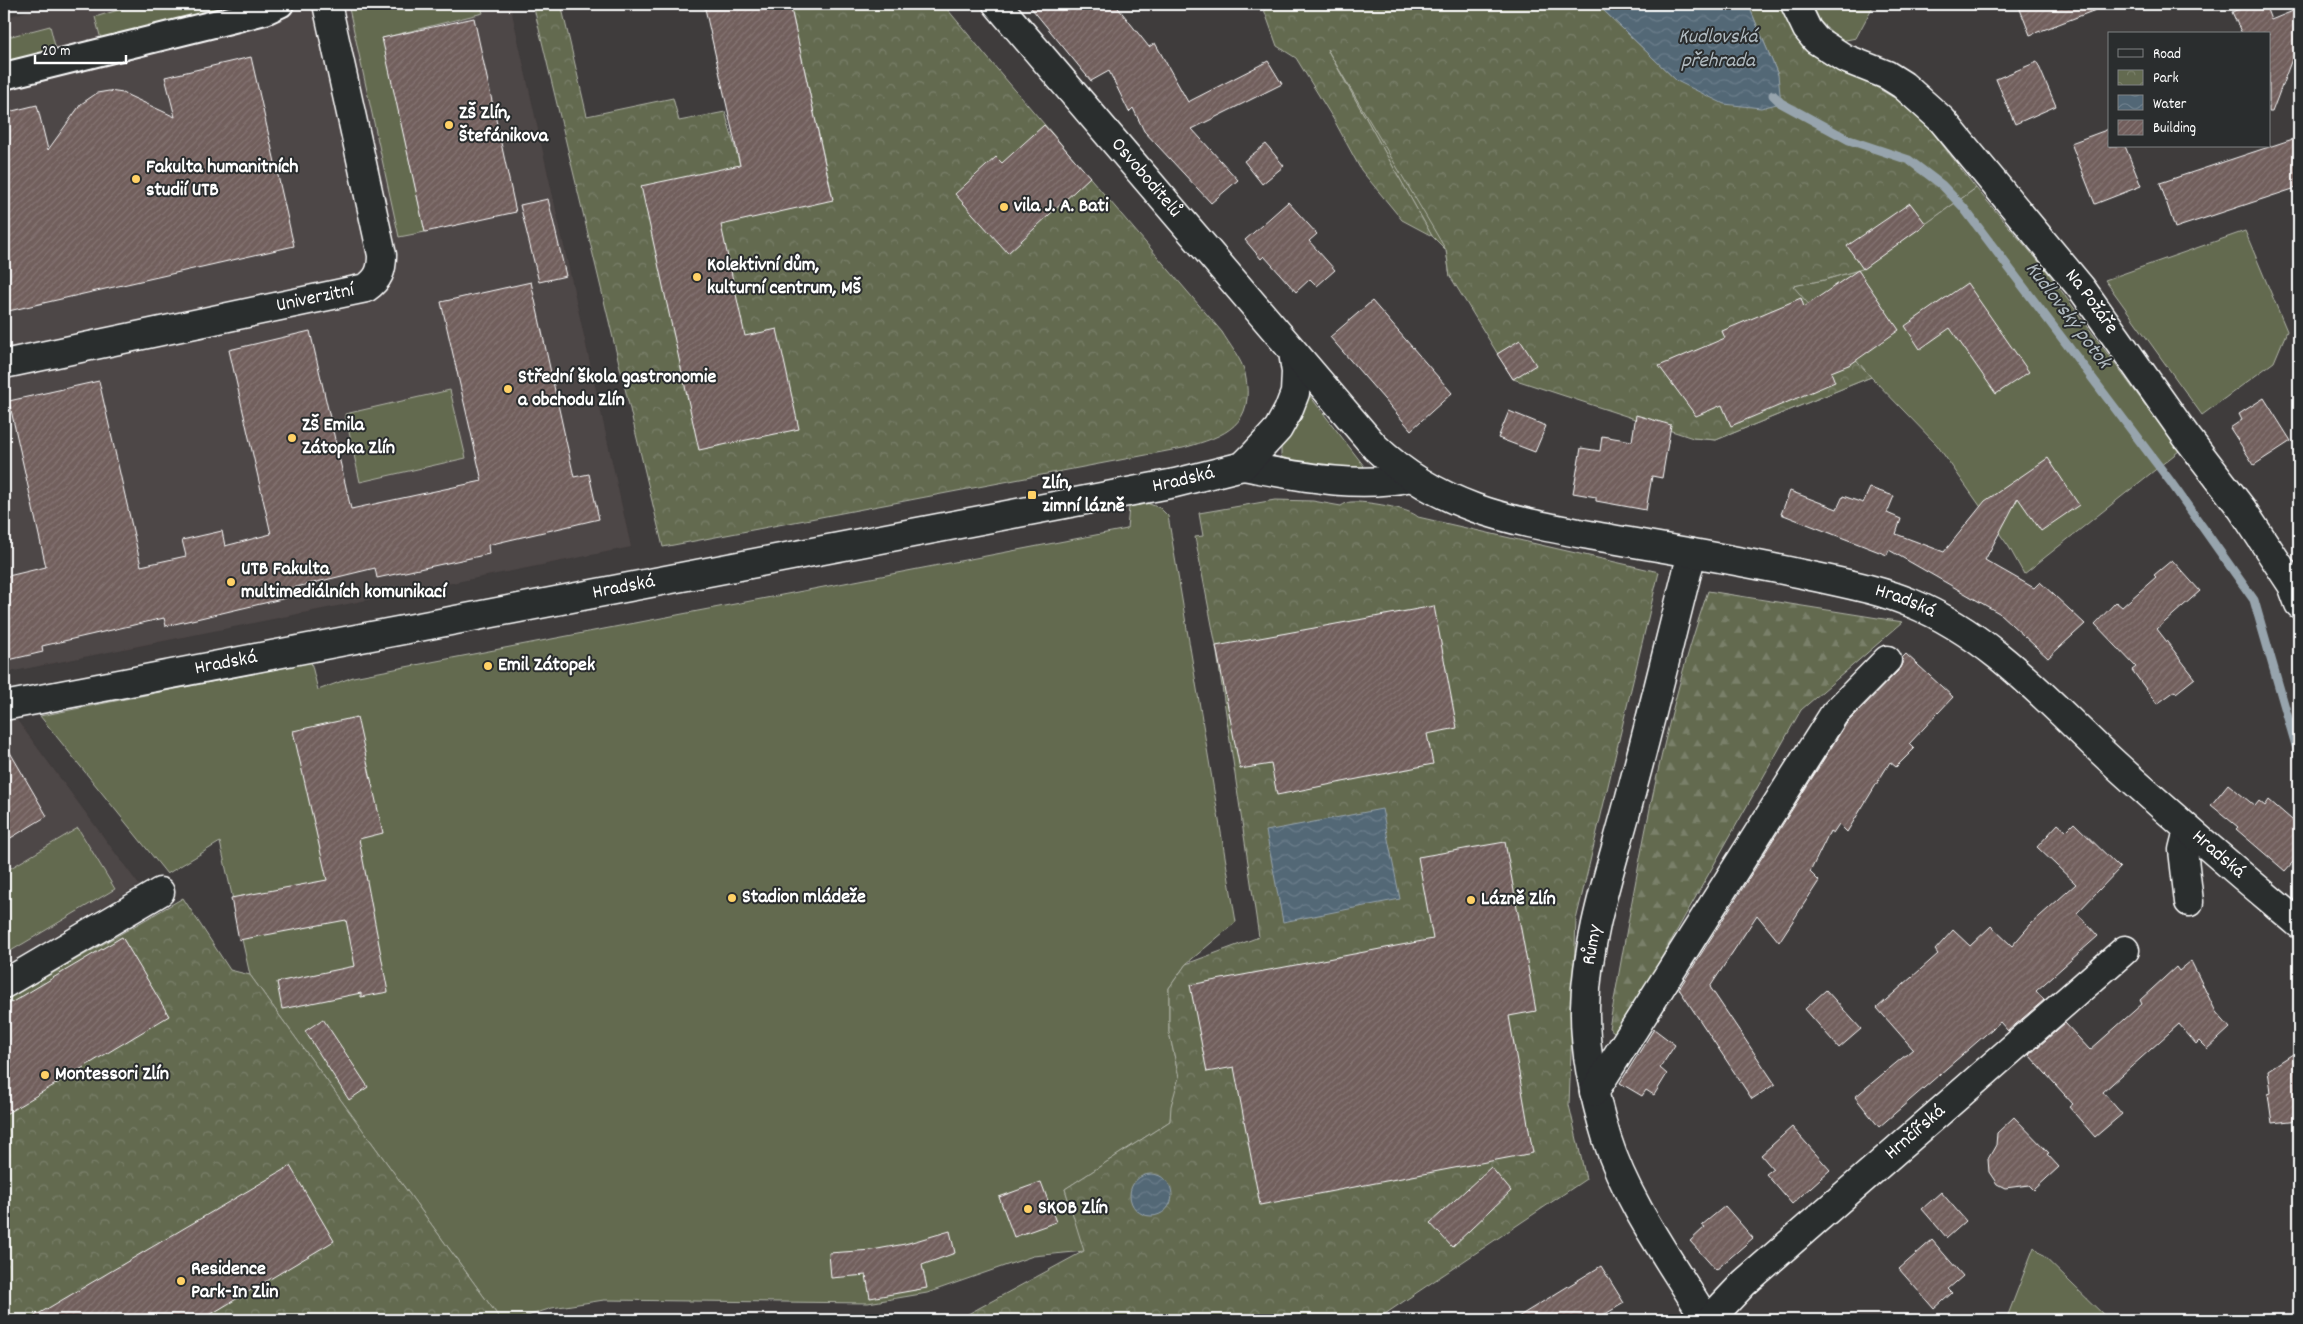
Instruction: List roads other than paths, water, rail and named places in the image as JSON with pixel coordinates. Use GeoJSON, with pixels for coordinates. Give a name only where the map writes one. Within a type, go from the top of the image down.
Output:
{"type":"FeatureCollection","features":[{"type":"Feature","properties":{"kind":"street"},"geometry":{"type":"LineString","coordinates":[[4,76],[230,20],[280,4]]}},
{"type":"Feature","properties":{"kind":"street","name":"Univerzitní"},"geometry":{"type":"LineString","coordinates":[[4,364],[366,288],[374,283],[382,266],[382,255],[327,4]]}},
{"type":"Feature","properties":{"kind":"street","name":"Osvoboditelů"},"geometry":{"type":"LineString","coordinates":[[996,4],[1293,352]]}},
{"type":"Feature","properties":{"kind":"street","name":"Na Požáře"},"geometry":{"type":"LineString","coordinates":[[1795,4],[1804,23],[1816,40],[1844,58],[1887,75],[1910,91],[1942,120],[2082,289],[2186,436],[2242,509],[2292,585],[2299,604]]}},
{"type":"Feature","properties":{"kind":"street","name":"Hradská"},"geometry":{"type":"LineString","coordinates":[[1243,466],[1278,429],[1288,411],[1295,392],[1296,372],[1293,352]]}},
{"type":"Feature","properties":{"kind":"street","name":"Hradská"},"geometry":{"type":"LineString","coordinates":[[1293,352],[1375,447],[1411,478],[1448,498],[1486,512],[1532,524],[1859,586],[1909,602],[1952,623],[2013,667],[2188,830],[2299,924]]}},
{"type":"Feature","properties":{"kind":"street","name":"Hradská"},"geometry":{"type":"LineString","coordinates":[[4,706],[1175,483],[1243,466],[1300,476],[1373,483],[1411,478]]}},
{"type":"Feature","properties":{"kind":"street","name":"Růmy"},"geometry":{"type":"LineString","coordinates":[[1692,553],[1630,799],[1606,879],[1590,957],[1585,1008],[1587,1056],[1594,1092],[1607,1140],[1626,1187],[1708,1320]]}},
{"type":"Feature","properties":{"kind":"street"},"geometry":{"type":"LineString","coordinates":[[1594,1092],[1834,714],[1887,660]]}},
{"type":"Feature","properties":{"kind":"street"},"geometry":{"type":"LineString","coordinates":[[2188,830],[2183,850],[2189,902]]}},
{"type":"Feature","properties":{"kind":"street"},"geometry":{"type":"LineString","coordinates":[[4,984],[160,892]]}},
{"type":"Feature","properties":{"kind":"street","name":"Hrnčířská"},"geometry":{"type":"LineString","coordinates":[[1708,1320],[1744,1283],[2125,950]]}},
{"type":"Feature","properties":{"kind":"water","name":"Kudlovská přehrada"},"geometry":{"type":"Polygon","coordinates":[[[1597,4],[1748,4],[1778,75],[1781,103],[1761,108],[1724,104],[1677,81],[1597,4]]]}},
{"type":"Feature","properties":{"kind":"water"},"geometry":{"type":"Polygon","coordinates":[[[1382,809],[1400,899],[1283,922],[1266,831],[1382,809]]]}},
{"type":"Feature","properties":{"kind":"water"},"geometry":{"type":"Polygon","coordinates":[[[1155,1174],[1163,1177],[1169,1183],[1172,1195],[1169,1207],[1163,1213],[1147,1216],[1139,1213],[1133,1207],[1130,1191],[1133,1183],[1139,1177],[1155,1174]]]}},
{"type":"Feature","properties":{"kind":"waterway","name":"Kudlovský potok"},"geometry":{"type":"LineString","coordinates":[[1773,95],[1781,103],[1849,140],[1909,160],[1942,185],[1963,207],[2170,481],[2254,600],[2299,756]]}},
{"type":"Feature","properties":{"kind":"place","name":"ZŠ Zlín, Štefánikova"},"geometry":{"type":"Point","coordinates":[449,125]}},
{"type":"Feature","properties":{"kind":"place","name":"Fakulta humanitních studií UTB"},"geometry":{"type":"Point","coordinates":[136,179]}},
{"type":"Feature","properties":{"kind":"place","name":"vila J. A. Bati"},"geometry":{"type":"Point","coordinates":[1004,207]}},
{"type":"Feature","properties":{"kind":"place","name":"Kolektivní dům, kulturní centrum, MŠ"},"geometry":{"type":"Point","coordinates":[697,277]}},
{"type":"Feature","properties":{"kind":"place","name":"Střední škola gastronomie a obchodu Zlín"},"geometry":{"type":"Point","coordinates":[508,389]}},
{"type":"Feature","properties":{"kind":"place","name":"ZŠ Emila Zátopka Zlín"},"geometry":{"type":"Point","coordinates":[292,438]}},
{"type":"Feature","properties":{"kind":"place","name":"Zlín, zimní lázně"},"geometry":{"type":"Point","coordinates":[1032,495]}},
{"type":"Feature","properties":{"kind":"place","name":"UTB Fakulta multimediálních komunikací"},"geometry":{"type":"Point","coordinates":[231,582]}},
{"type":"Feature","properties":{"kind":"place","name":"Emil Zátopek"},"geometry":{"type":"Point","coordinates":[488,666]}},
{"type":"Feature","properties":{"kind":"place","name":"Stadion mládeže"},"geometry":{"type":"Point","coordinates":[732,898]}},
{"type":"Feature","properties":{"kind":"place","name":"Lázně Zlín"},"geometry":{"type":"Point","coordinates":[1471,900]}},
{"type":"Feature","properties":{"kind":"place","name":"Montessori Zlín"},"geometry":{"type":"Point","coordinates":[45,1075]}},
{"type":"Feature","properties":{"kind":"place","name":"SKOB Zlín"},"geometry":{"type":"Point","coordinates":[1028,1209]}},
{"type":"Feature","properties":{"kind":"place","name":"Residence Park-In Zlin"},"geometry":{"type":"Point","coordinates":[181,1281]}}]}
